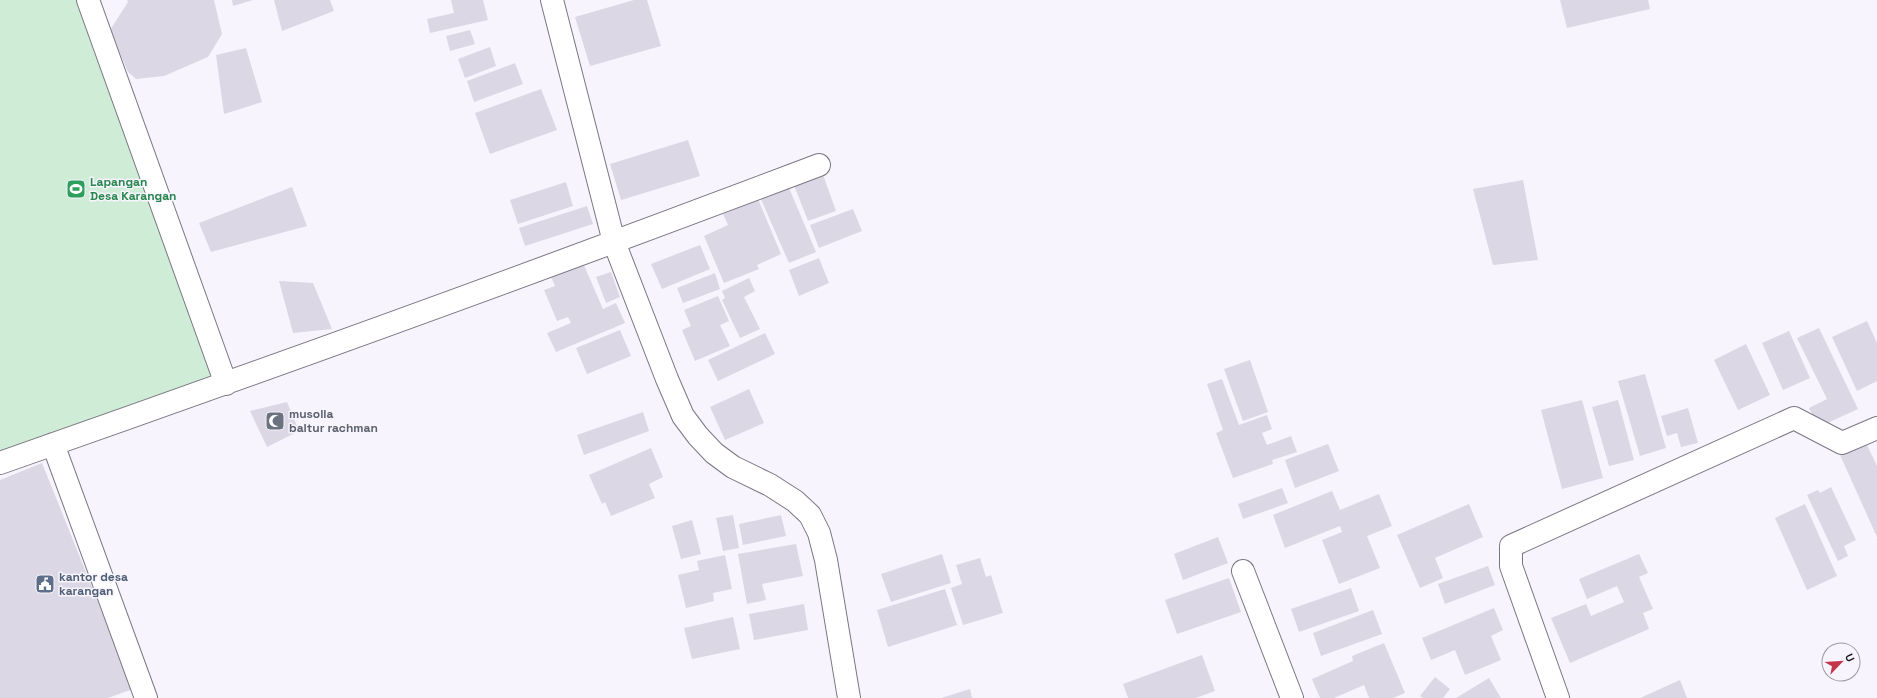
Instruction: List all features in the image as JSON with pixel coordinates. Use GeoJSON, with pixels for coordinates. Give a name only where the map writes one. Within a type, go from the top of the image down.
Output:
{"type":"FeatureCollection","features":[{"type":"Feature","properties":{"kind":"street"},"geometry":{"type":"LineString","coordinates":[[88,0],[226,384]]}},
{"type":"Feature","properties":{"kind":"street"},"geometry":{"type":"LineString","coordinates":[[552,0],[614,242],[666,379],[683,416],[698,436],[714,453],[732,467],[770,485],[795,501],[810,515],[819,533],[826,560],[849,698]]}},
{"type":"Feature","properties":{"kind":"street"},"geometry":{"type":"LineString","coordinates":[[0,463],[226,384],[614,242],[819,165]]}},
{"type":"Feature","properties":{"kind":"street"},"geometry":{"type":"LineString","coordinates":[[1558,698],[1511,566],[1511,546],[1555,528],[1794,418],[1842,443],[1877,428]]}},
{"type":"Feature","properties":{"kind":"street"},"geometry":{"type":"LineString","coordinates":[[53,444],[146,698]]}},
{"type":"Feature","properties":{"kind":"street"},"geometry":{"type":"LineString","coordinates":[[1243,571],[1292,698]]}},
{"type":"Feature","properties":{"kind":"green space","name":"Lapangan Desa Karangan"},"geometry":{"type":"Polygon","coordinates":[[[0,0],[87,0],[216,378],[0,452],[0,0]]]}},
{"type":"Feature","properties":{"kind":"building"},"geometry":{"type":"Polygon","coordinates":[[[127,0],[214,0],[222,34],[208,57],[164,76],[136,79],[128,72],[110,30],[128,2],[127,0]]]}},
{"type":"Feature","properties":{"kind":"building"},"geometry":{"type":"Polygon","coordinates":[[[232,0],[253,0],[233,6],[232,0]]]}},
{"type":"Feature","properties":{"kind":"building"},"geometry":{"type":"Polygon","coordinates":[[[274,0],[330,0],[334,11],[282,31],[274,0]]]}},
{"type":"Feature","properties":{"kind":"building"},"geometry":{"type":"Polygon","coordinates":[[[451,0],[483,0],[488,20],[430,33],[427,19],[454,13],[451,0]]]}},
{"type":"Feature","properties":{"kind":"building"},"geometry":{"type":"Polygon","coordinates":[[[634,0],[647,0],[661,46],[590,66],[575,17],[634,0]]]}},
{"type":"Feature","properties":{"kind":"building"},"geometry":{"type":"Polygon","coordinates":[[[1560,0],[1648,0],[1650,9],[1567,28],[1560,0]]]}},
{"type":"Feature","properties":{"kind":"building"},"geometry":{"type":"Polygon","coordinates":[[[470,30],[475,44],[450,51],[446,36],[470,30]]]}},
{"type":"Feature","properties":{"kind":"building"},"geometry":{"type":"Polygon","coordinates":[[[490,47],[496,66],[465,78],[458,59],[490,47]]]}},
{"type":"Feature","properties":{"kind":"building"},"geometry":{"type":"Polygon","coordinates":[[[246,48],[262,102],[224,114],[216,55],[246,48]]]}},
{"type":"Feature","properties":{"kind":"building"},"geometry":{"type":"Polygon","coordinates":[[[515,63],[523,84],[474,102],[467,81],[515,63]]]}},
{"type":"Feature","properties":{"kind":"building"},"geometry":{"type":"Polygon","coordinates":[[[541,89],[557,130],[490,154],[475,113],[541,89]]]}},
{"type":"Feature","properties":{"kind":"building"},"geometry":{"type":"Polygon","coordinates":[[[688,140],[700,176],[621,200],[610,164],[688,140]]]}},
{"type":"Feature","properties":{"kind":"building"},"geometry":{"type":"Polygon","coordinates":[[[821,169],[836,211],[808,221],[792,180],[821,169]]]}},
{"type":"Feature","properties":{"kind":"building"},"geometry":{"type":"Polygon","coordinates":[[[1523,180],[1538,260],[1493,265],[1473,189],[1523,180]]]}},
{"type":"Feature","properties":{"kind":"building"},"geometry":{"type":"Polygon","coordinates":[[[566,182],[573,206],[518,224],[510,200],[566,182]]]}},
{"type":"Feature","properties":{"kind":"building"},"geometry":{"type":"Polygon","coordinates":[[[787,183],[816,252],[789,263],[759,195],[787,183]]]}},
{"type":"Feature","properties":{"kind":"building"},"geometry":{"type":"Polygon","coordinates":[[[292,187],[307,226],[211,252],[199,223],[292,187]]]}},
{"type":"Feature","properties":{"kind":"building"},"geometry":{"type":"Polygon","coordinates":[[[758,199],[781,254],[757,265],[759,269],[724,283],[704,236],[728,225],[723,214],[758,199]]]}},
{"type":"Feature","properties":{"kind":"building"},"geometry":{"type":"Polygon","coordinates":[[[587,206],[593,224],[525,246],[519,228],[587,206]]]}},
{"type":"Feature","properties":{"kind":"building"},"geometry":{"type":"Polygon","coordinates":[[[853,209],[862,231],[819,248],[810,225],[853,209]]]}},
{"type":"Feature","properties":{"kind":"building"},"geometry":{"type":"Polygon","coordinates":[[[700,245],[710,269],[662,289],[651,264],[700,245]]]}},
{"type":"Feature","properties":{"kind":"building"},"geometry":{"type":"Polygon","coordinates":[[[819,258],[829,283],[799,296],[789,270],[819,258]]]}},
{"type":"Feature","properties":{"kind":"building"},"geometry":{"type":"Polygon","coordinates":[[[583,263],[603,309],[616,303],[625,323],[556,352],[547,333],[571,323],[568,317],[557,321],[544,290],[555,286],[551,277],[583,263]]]}},
{"type":"Feature","properties":{"kind":"building"},"geometry":{"type":"Polygon","coordinates":[[[611,272],[620,297],[606,303],[596,277],[611,272]]]}},
{"type":"Feature","properties":{"kind":"building"},"geometry":{"type":"Polygon","coordinates":[[[715,273],[720,289],[683,303],[677,288],[715,273]]]}},
{"type":"Feature","properties":{"kind":"building"},"geometry":{"type":"Polygon","coordinates":[[[749,278],[755,291],[744,297],[760,329],[740,338],[722,300],[725,298],[722,291],[749,278]]]}},
{"type":"Feature","properties":{"kind":"building"},"geometry":{"type":"Polygon","coordinates":[[[279,281],[313,283],[332,329],[293,333],[279,281]]]}},
{"type":"Feature","properties":{"kind":"building"},"geometry":{"type":"Polygon","coordinates":[[[718,296],[729,321],[720,325],[730,346],[695,361],[682,330],[691,326],[684,310],[718,296]]]}},
{"type":"Feature","properties":{"kind":"building"},"geometry":{"type":"Polygon","coordinates":[[[1867,321],[1877,343],[1877,381],[1857,391],[1832,337],[1867,321]]]}},
{"type":"Feature","properties":{"kind":"building"},"geometry":{"type":"Polygon","coordinates":[[[1819,328],[1858,409],[1819,427],[1809,408],[1827,399],[1797,338],[1819,328]]]}},
{"type":"Feature","properties":{"kind":"building"},"geometry":{"type":"Polygon","coordinates":[[[620,330],[631,356],[587,374],[576,348],[620,330]]]}},
{"type":"Feature","properties":{"kind":"building"},"geometry":{"type":"Polygon","coordinates":[[[1789,331],[1810,378],[1783,390],[1762,343],[1789,331]]]}},
{"type":"Feature","properties":{"kind":"building"},"geometry":{"type":"Polygon","coordinates":[[[765,333],[775,354],[718,381],[708,360],[765,333]]]}},
{"type":"Feature","properties":{"kind":"building"},"geometry":{"type":"Polygon","coordinates":[[[1746,344],[1770,395],[1738,410],[1714,360],[1746,344]]]}},
{"type":"Feature","properties":{"kind":"building"},"geometry":{"type":"Polygon","coordinates":[[[1250,360],[1268,412],[1243,421],[1224,369],[1250,360]]]}},
{"type":"Feature","properties":{"kind":"building"},"geometry":{"type":"Polygon","coordinates":[[[1645,374],[1666,448],[1640,456],[1618,381],[1645,374]]]}},
{"type":"Feature","properties":{"kind":"building"},"geometry":{"type":"Polygon","coordinates":[[[1222,379],[1239,425],[1267,415],[1272,429],[1262,433],[1267,445],[1291,436],[1297,452],[1272,460],[1273,464],[1233,478],[1216,433],[1223,430],[1207,384],[1222,379]]]}},
{"type":"Feature","properties":{"kind":"building"},"geometry":{"type":"Polygon","coordinates":[[[749,389],[764,423],[725,440],[710,407],[749,389]]]}},
{"type":"Feature","properties":{"kind":"building"},"geometry":{"type":"Polygon","coordinates":[[[1582,400],[1603,478],[1562,489],[1541,410],[1582,400]]]}},
{"type":"Feature","properties":{"kind":"building"},"geometry":{"type":"Polygon","coordinates":[[[1618,400],[1634,460],[1609,466],[1592,407],[1618,400]]]}},
{"type":"Feature","properties":{"kind":"building","name":"musolla baitur rachman"},"geometry":{"type":"Polygon","coordinates":[[[287,402],[299,431],[267,447],[250,411],[287,402]]]}},
{"type":"Feature","properties":{"kind":"building"},"geometry":{"type":"Polygon","coordinates":[[[1688,408],[1698,443],[1681,447],[1677,433],[1667,436],[1661,416],[1688,408]]]}},
{"type":"Feature","properties":{"kind":"building"},"geometry":{"type":"Polygon","coordinates":[[[643,412],[649,431],[584,455],[577,435],[643,412]]]}},
{"type":"Feature","properties":{"kind":"building"},"geometry":{"type":"Polygon","coordinates":[[[1866,443],[1877,466],[1877,537],[1840,455],[1866,443]]]}},
{"type":"Feature","properties":{"kind":"building"},"geometry":{"type":"Polygon","coordinates":[[[1328,444],[1339,471],[1295,488],[1285,460],[1328,444]]]}},
{"type":"Feature","properties":{"kind":"building"},"geometry":{"type":"Polygon","coordinates":[[[651,448],[663,477],[649,484],[655,498],[611,516],[605,502],[602,504],[589,475],[651,448]]]}},
{"type":"Feature","properties":{"kind":"building","name":"kantor desa karangan"},"geometry":{"type":"Polygon","coordinates":[[[42,463],[133,689],[108,698],[0,698],[0,480],[42,463]]]}},
{"type":"Feature","properties":{"kind":"building"},"geometry":{"type":"Polygon","coordinates":[[[1831,487],[1856,540],[1844,546],[1848,556],[1838,561],[1807,495],[1818,490],[1820,493],[1831,487]]]}},
{"type":"Feature","properties":{"kind":"building"},"geometry":{"type":"Polygon","coordinates":[[[1282,488],[1288,503],[1243,519],[1238,504],[1282,488]]]}},
{"type":"Feature","properties":{"kind":"building"},"geometry":{"type":"Polygon","coordinates":[[[1332,491],[1340,510],[1379,494],[1392,526],[1367,536],[1380,568],[1339,584],[1322,540],[1342,532],[1340,526],[1285,548],[1273,515],[1332,491]]]}},
{"type":"Feature","properties":{"kind":"building"},"geometry":{"type":"Polygon","coordinates":[[[1469,504],[1483,537],[1435,558],[1443,578],[1420,588],[1397,535],[1469,504]]]}},
{"type":"Feature","properties":{"kind":"building"},"geometry":{"type":"Polygon","coordinates":[[[1805,504],[1837,576],[1807,590],[1775,518],[1805,504]]]}},
{"type":"Feature","properties":{"kind":"building"},"geometry":{"type":"Polygon","coordinates":[[[733,515],[739,548],[723,551],[716,518],[733,515]]]}},
{"type":"Feature","properties":{"kind":"building"},"geometry":{"type":"Polygon","coordinates":[[[781,515],[786,536],[743,545],[739,524],[781,515]]]}},
{"type":"Feature","properties":{"kind":"building"},"geometry":{"type":"Polygon","coordinates":[[[692,520],[701,554],[681,559],[672,526],[692,520]]]}},
{"type":"Feature","properties":{"kind":"building"},"geometry":{"type":"Polygon","coordinates":[[[1218,537],[1228,563],[1183,580],[1174,554],[1218,537]]]}},
{"type":"Feature","properties":{"kind":"building"},"geometry":{"type":"Polygon","coordinates":[[[796,544],[803,576],[762,584],[766,600],[747,604],[738,554],[796,544]]]}},
{"type":"Feature","properties":{"kind":"building"},"geometry":{"type":"Polygon","coordinates":[[[942,554],[951,583],[891,602],[881,574],[942,554]]]}},
{"type":"Feature","properties":{"kind":"building"},"geometry":{"type":"Polygon","coordinates":[[[1639,554],[1648,573],[1639,577],[1653,609],[1643,613],[1649,629],[1570,663],[1551,618],[1586,604],[1591,616],[1624,602],[1617,586],[1587,599],[1579,579],[1639,554]]]}},
{"type":"Feature","properties":{"kind":"building"},"geometry":{"type":"Polygon","coordinates":[[[725,555],[732,589],[713,593],[714,601],[686,608],[678,575],[699,570],[697,561],[725,555]]]}},
{"type":"Feature","properties":{"kind":"building"},"geometry":{"type":"Polygon","coordinates":[[[980,558],[986,577],[991,575],[1003,613],[963,625],[951,588],[962,584],[956,565],[980,558]]]}},
{"type":"Feature","properties":{"kind":"building"},"geometry":{"type":"Polygon","coordinates":[[[1488,566],[1495,585],[1445,604],[1438,584],[1488,566]]]}},
{"type":"Feature","properties":{"kind":"building"},"geometry":{"type":"Polygon","coordinates":[[[1229,578],[1241,612],[1177,634],[1165,600],[1229,578]]]}},
{"type":"Feature","properties":{"kind":"building"},"geometry":{"type":"Polygon","coordinates":[[[1351,588],[1359,611],[1299,632],[1291,609],[1351,588]]]}},
{"type":"Feature","properties":{"kind":"building"},"geometry":{"type":"Polygon","coordinates":[[[945,589],[957,625],[888,647],[877,610],[945,589]]]}},
{"type":"Feature","properties":{"kind":"building"},"geometry":{"type":"Polygon","coordinates":[[[804,604],[808,630],[754,640],[749,614],[804,604]]]}},
{"type":"Feature","properties":{"kind":"building"},"geometry":{"type":"Polygon","coordinates":[[[1494,608],[1503,630],[1491,636],[1501,660],[1465,675],[1455,650],[1431,660],[1422,638],[1494,608]]]}},
{"type":"Feature","properties":{"kind":"building"},"geometry":{"type":"Polygon","coordinates":[[[1373,610],[1382,634],[1321,656],[1313,633],[1373,610]]]}},
{"type":"Feature","properties":{"kind":"building"},"geometry":{"type":"Polygon","coordinates":[[[733,617],[740,649],[692,659],[684,628],[733,617]]]}},
{"type":"Feature","properties":{"kind":"building"},"geometry":{"type":"Polygon","coordinates":[[[1384,643],[1405,693],[1393,698],[1369,698],[1364,685],[1334,698],[1320,698],[1312,679],[1353,661],[1352,656],[1384,643]]]}},
{"type":"Feature","properties":{"kind":"building"},"geometry":{"type":"Polygon","coordinates":[[[1202,655],[1215,691],[1196,698],[1128,698],[1123,684],[1202,655]]]}},
{"type":"Feature","properties":{"kind":"building"},"geometry":{"type":"Polygon","coordinates":[[[1435,677],[1450,689],[1443,698],[1423,698],[1420,696],[1435,677]]]}},
{"type":"Feature","properties":{"kind":"building"},"geometry":{"type":"Polygon","coordinates":[[[1489,678],[1501,698],[1456,698],[1489,678]]]}},
{"type":"Feature","properties":{"kind":"building"},"geometry":{"type":"Polygon","coordinates":[[[1680,680],[1687,698],[1640,698],[1680,680]]]}},
{"type":"Feature","properties":{"kind":"building"},"geometry":{"type":"Polygon","coordinates":[[[970,689],[972,698],[941,698],[970,689]]]}},
{"type":"Feature","properties":{"kind":"place","name":"Lapangan Desa Karangan"},"geometry":{"type":"Point","coordinates":[76,189]}},
{"type":"Feature","properties":{"kind":"place","name":"musolla baitur rachman"},"geometry":{"type":"Point","coordinates":[275,421]}},
{"type":"Feature","properties":{"kind":"place","name":"kantor desa karangan"},"geometry":{"type":"Point","coordinates":[45,584]}}]}
